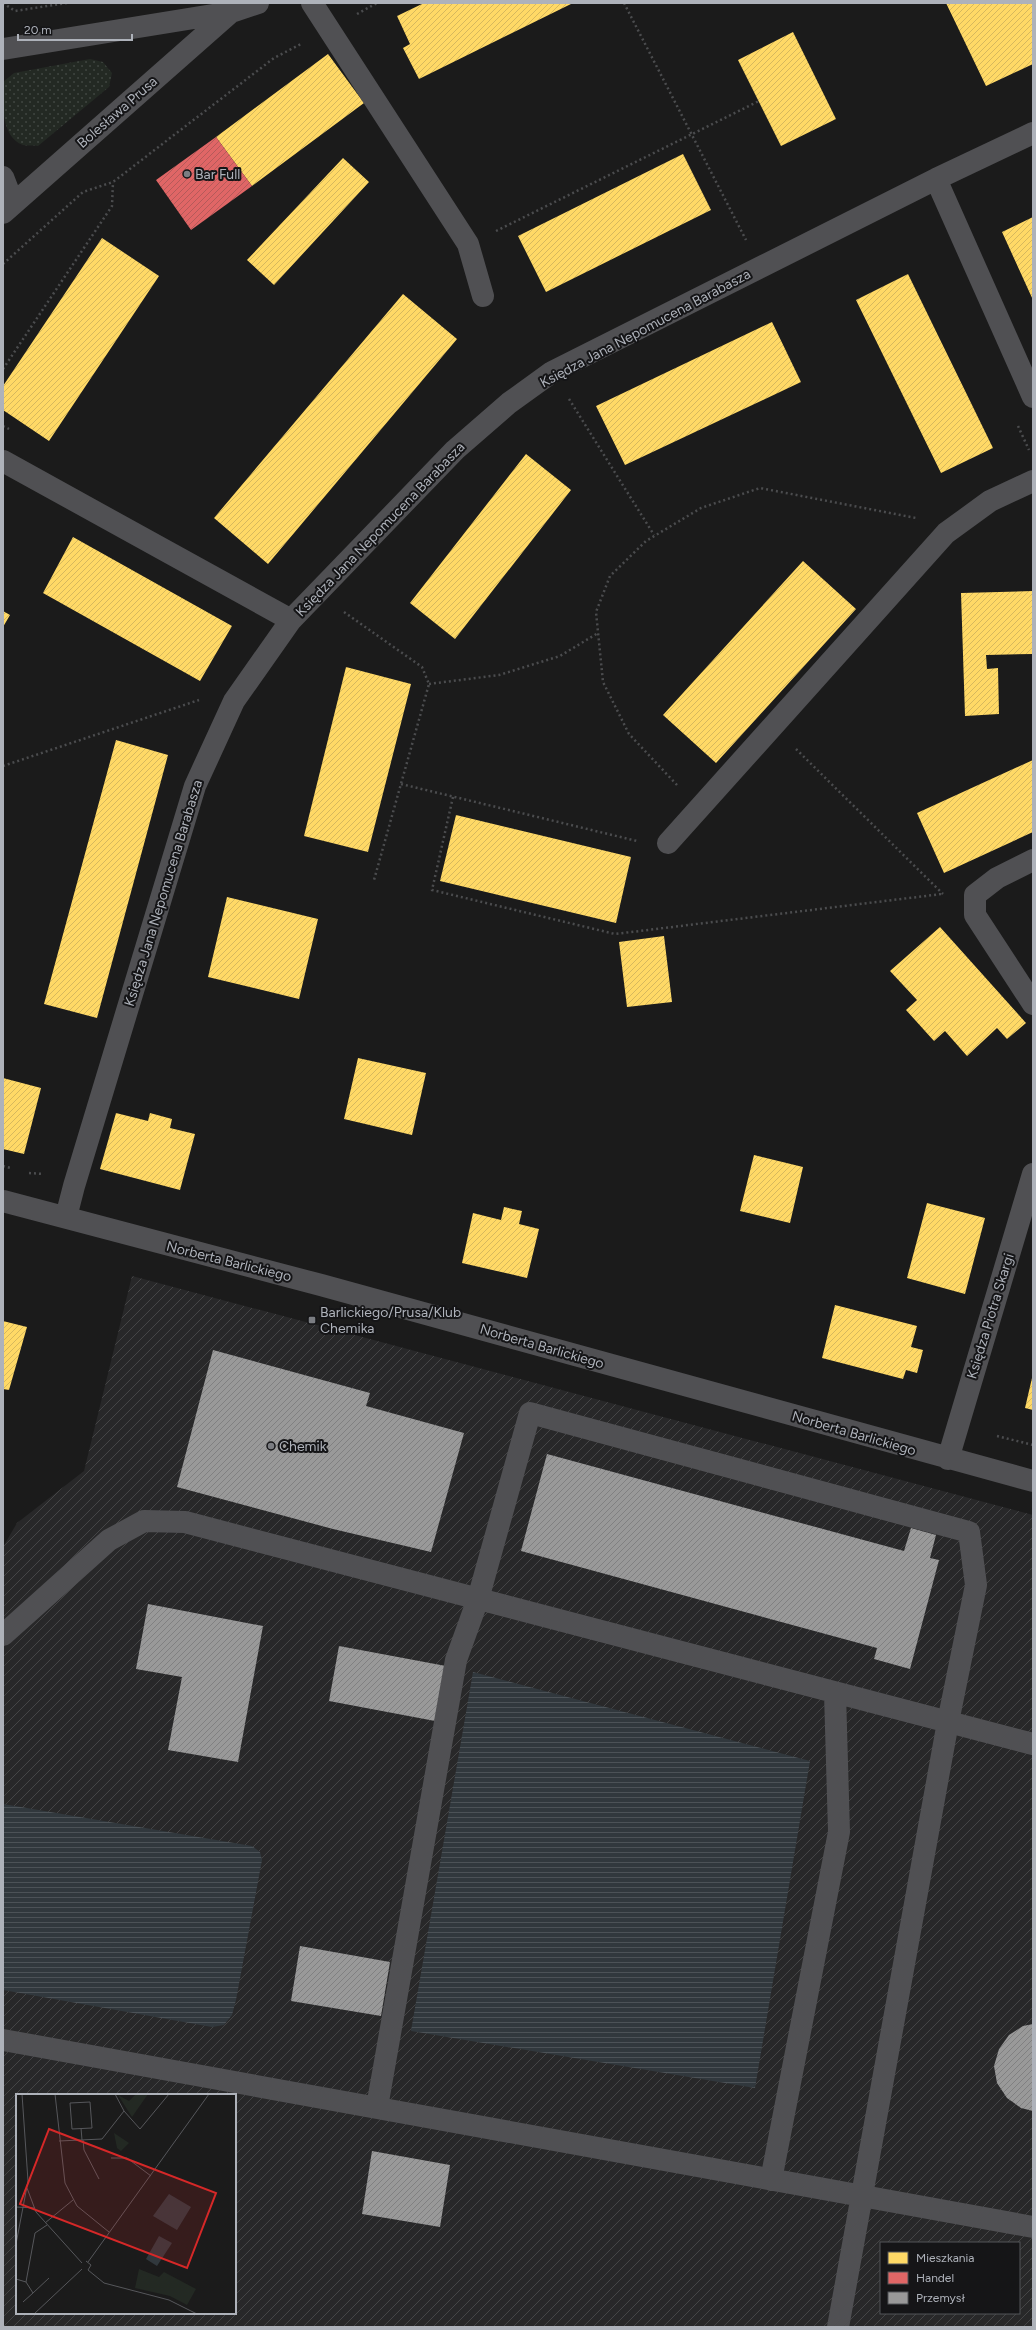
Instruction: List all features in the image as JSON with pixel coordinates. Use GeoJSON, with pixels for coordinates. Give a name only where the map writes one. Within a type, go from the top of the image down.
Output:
{"type":"FeatureCollection","features":[{"type":"Feature","properties":{"kind":"street"},"geometry":{"type":"LineString","coordinates":[[3,49],[231,12],[258,3]]}},
{"type":"Feature","properties":{"kind":"street"},"geometry":{"type":"LineString","coordinates":[[312,3],[468,244],[483,296]]}},
{"type":"Feature","properties":{"kind":"street","name":"Bolesława Prusa"},"geometry":{"type":"LineString","coordinates":[[8,208],[231,12]]}},
{"type":"Feature","properties":{"kind":"street","name":"Księdza Jana Nepomucena Barabasza"},"geometry":{"type":"LineString","coordinates":[[66,1217],[74,1186],[195,786],[234,701],[291,620],[455,450],[509,403],[552,372],[936,179],[1033,133]]}},
{"type":"Feature","properties":{"kind":"street"},"geometry":{"type":"LineString","coordinates":[[3,177],[8,208]]}},
{"type":"Feature","properties":{"kind":"street"},"geometry":{"type":"LineString","coordinates":[[936,179],[1033,397]]}},
{"type":"Feature","properties":{"kind":"street"},"geometry":{"type":"LineString","coordinates":[[3,461],[291,620]]}},
{"type":"Feature","properties":{"kind":"street"},"geometry":{"type":"LineString","coordinates":[[668,844],[946,533],[990,501],[1033,481]]}},
{"type":"Feature","properties":{"kind":"street"},"geometry":{"type":"LineString","coordinates":[[1033,860],[996,878],[975,895],[976,915],[1033,1004]]}},
{"type":"Feature","properties":{"kind":"street","name":"Księdza Piotra Skargi"},"geometry":{"type":"LineString","coordinates":[[948,1459],[1033,1174]]}},
{"type":"Feature","properties":{"kind":"street","name":"Norberta Barlickiego"},"geometry":{"type":"LineString","coordinates":[[3,1201],[66,1217],[130,1236],[322,1285],[948,1459],[1033,1481]]}},
{"type":"Feature","properties":{"kind":"street"},"geometry":{"type":"LineString","coordinates":[[377,2107],[456,1660],[478,1599],[530,1413],[969,1532],[976,1585],[948,1722],[838,2327]]}},
{"type":"Feature","properties":{"kind":"street"},"geometry":{"type":"LineString","coordinates":[[3,1635],[109,1540],[144,1521],[185,1522],[1033,1744]]}},
{"type":"Feature","properties":{"kind":"street"},"geometry":{"type":"LineString","coordinates":[[771,2180],[839,1832],[835,1693]]}},
{"type":"Feature","properties":{"kind":"street"},"geometry":{"type":"LineString","coordinates":[[3,2040],[1033,2227]]}},
{"type":"Feature","properties":{"kind":"path"},"geometry":{"type":"LineString","coordinates":[[3,3],[15,11],[67,3]]}},
{"type":"Feature","properties":{"kind":"path"},"geometry":{"type":"LineString","coordinates":[[3,264],[83,192],[113,182],[274,58],[377,3]]}},
{"type":"Feature","properties":{"kind":"path"},"geometry":{"type":"LineString","coordinates":[[624,3],[748,244]]}},
{"type":"Feature","properties":{"kind":"path"},"geometry":{"type":"LineString","coordinates":[[468,244],[759,101]]}},
{"type":"Feature","properties":{"kind":"path"},"geometry":{"type":"LineString","coordinates":[[3,369],[112,206],[113,182]]}},
{"type":"Feature","properties":{"kind":"path"},"geometry":{"type":"LineString","coordinates":[[565,392],[654,535]]}},
{"type":"Feature","properties":{"kind":"path"},"geometry":{"type":"LineString","coordinates":[[1017,422],[1030,451]]}},
{"type":"Feature","properties":{"kind":"path"},"geometry":{"type":"LineString","coordinates":[[699,808],[629,734],[603,682],[596,612],[610,576],[646,541],[700,508],[760,488],[956,526]]}},
{"type":"Feature","properties":{"kind":"path"},"geometry":{"type":"LineString","coordinates":[[338,617],[349,606]]}},
{"type":"Feature","properties":{"kind":"path"},"geometry":{"type":"LineString","coordinates":[[343,612],[422,667],[428,684],[374,880]]}},
{"type":"Feature","properties":{"kind":"path"},"geometry":{"type":"LineString","coordinates":[[428,684],[499,675],[560,656],[598,633]]}},
{"type":"Feature","properties":{"kind":"path"},"geometry":{"type":"LineString","coordinates":[[3,766],[203,699],[200,705]]}},
{"type":"Feature","properties":{"kind":"path"},"geometry":{"type":"LineString","coordinates":[[773,726],[942,894]]}},
{"type":"Feature","properties":{"kind":"path"},"geometry":{"type":"LineString","coordinates":[[401,784],[655,845],[668,844]]}},
{"type":"Feature","properties":{"kind":"path"},"geometry":{"type":"LineString","coordinates":[[453,797],[432,890],[615,934],[942,894],[975,895]]}},
{"type":"Feature","properties":{"kind":"path"},"geometry":{"type":"LineString","coordinates":[[30,1174],[44,1174],[49,1171]]}},
{"type":"Feature","properties":{"kind":"shaded area"},"geometry":{"type":"Polygon","coordinates":[[[90,59],[103,62],[112,73],[109,87],[38,146],[23,145],[16,141],[10,134],[4,118],[3,82],[14,73],[90,59]]]}},
{"type":"Feature","properties":{"kind":"shaded area"},"geometry":{"type":"Polygon","coordinates":[[[132,1276],[1033,1515],[1033,2327],[3,2327],[3,1547],[17,1523],[84,1471],[132,1276]]]}},
{"type":"Feature","properties":{"kind":"shaded area"},"geometry":{"type":"Polygon","coordinates":[[[473,1672],[810,1761],[755,2088],[411,2031],[473,1672]]]}},
{"type":"Feature","properties":{"kind":"shaded area"},"geometry":{"type":"Polygon","coordinates":[[[3,1804],[252,1846],[260,1852],[262,1860],[236,2000],[232,2015],[224,2025],[212,2027],[3,1990],[3,1804]]]}},
{"type":"Feature","properties":{"kind":"building: Mieszkania"},"geometry":{"type":"Polygon","coordinates":[[[424,3],[573,3],[419,79],[403,48],[410,44],[397,16],[424,3]]]}},
{"type":"Feature","properties":{"kind":"building: Mieszkania"},"geometry":{"type":"Polygon","coordinates":[[[946,3],[1033,3],[1033,64],[986,86],[946,3]]]}},
{"type":"Feature","properties":{"kind":"building: Mieszkania"},"geometry":{"type":"Polygon","coordinates":[[[793,32],[836,119],[781,146],[738,60],[793,32]]]}},
{"type":"Feature","properties":{"kind":"building: Mieszkania"},"geometry":{"type":"Polygon","coordinates":[[[328,54],[364,103],[252,186],[216,137],[328,54]]]}},
{"type":"Feature","properties":{"kind":"building: Mieszkania"},"geometry":{"type":"Polygon","coordinates":[[[683,154],[711,210],[546,292],[518,236],[683,154]]]}},
{"type":"Feature","properties":{"kind":"building: Mieszkania"},"geometry":{"type":"Polygon","coordinates":[[[343,158],[369,182],[274,285],[247,260],[343,158]]]}},
{"type":"Feature","properties":{"kind":"building: Mieszkania"},"geometry":{"type":"Polygon","coordinates":[[[1033,217],[1033,300],[1002,232],[1033,217]]]}},
{"type":"Feature","properties":{"kind":"building: Mieszkania"},"geometry":{"type":"Polygon","coordinates":[[[102,238],[159,276],[49,441],[3,410],[3,386],[102,238]]]}},
{"type":"Feature","properties":{"kind":"building: Mieszkania"},"geometry":{"type":"Polygon","coordinates":[[[908,274],[993,448],[941,473],[856,300],[908,274]]]}},
{"type":"Feature","properties":{"kind":"building: Mieszkania"},"geometry":{"type":"Polygon","coordinates":[[[403,294],[457,339],[268,564],[214,518],[403,294]]]}},
{"type":"Feature","properties":{"kind":"building: Mieszkania"},"geometry":{"type":"Polygon","coordinates":[[[772,322],[801,382],[625,465],[596,406],[772,322]]]}},
{"type":"Feature","properties":{"kind":"building: Mieszkania"},"geometry":{"type":"Polygon","coordinates":[[[526,454],[571,490],[455,639],[410,603],[526,454]]]}},
{"type":"Feature","properties":{"kind":"building: Mieszkania"},"geometry":{"type":"Polygon","coordinates":[[[73,537],[232,626],[200,681],[43,593],[73,537]]]}},
{"type":"Feature","properties":{"kind":"building: Mieszkania"},"geometry":{"type":"Polygon","coordinates":[[[803,561],[856,609],[716,763],[663,715],[803,561]]]}},
{"type":"Feature","properties":{"kind":"building: Mieszkania"},"geometry":{"type":"Polygon","coordinates":[[[1033,591],[1033,654],[986,655],[987,669],[998,668],[999,714],[965,716],[961,593],[1033,591]]]}},
{"type":"Feature","properties":{"kind":"building: Mieszkania"},"geometry":{"type":"Polygon","coordinates":[[[3,611],[10,615],[3,627],[3,611]]]}},
{"type":"Feature","properties":{"kind":"building: Mieszkania"},"geometry":{"type":"Polygon","coordinates":[[[346,667],[411,684],[368,852],[304,836],[346,667]]]}},
{"type":"Feature","properties":{"kind":"building: Mieszkania"},"geometry":{"type":"Polygon","coordinates":[[[116,740],[168,755],[97,1018],[44,1004],[116,740]]]}},
{"type":"Feature","properties":{"kind":"building: Mieszkania"},"geometry":{"type":"Polygon","coordinates":[[[1033,760],[1033,832],[944,873],[917,813],[1033,760]]]}},
{"type":"Feature","properties":{"kind":"building: Mieszkania"},"geometry":{"type":"Polygon","coordinates":[[[456,815],[631,857],[616,923],[440,881],[456,815]]]}},
{"type":"Feature","properties":{"kind":"building: Mieszkania"},"geometry":{"type":"Polygon","coordinates":[[[227,897],[318,919],[299,999],[208,977],[227,897]]]}},
{"type":"Feature","properties":{"kind":"building: Mieszkania"},"geometry":{"type":"Polygon","coordinates":[[[940,927],[1026,1023],[1007,1039],[997,1028],[967,1056],[945,1031],[934,1041],[906,1010],[917,1000],[890,971],[940,927]]]}},
{"type":"Feature","properties":{"kind":"building: Mieszkania"},"geometry":{"type":"Polygon","coordinates":[[[664,936],[672,1002],[627,1007],[619,942],[664,936]]]}},
{"type":"Feature","properties":{"kind":"building: Mieszkania"},"geometry":{"type":"Polygon","coordinates":[[[358,1058],[426,1073],[412,1135],[344,1119],[358,1058]]]}},
{"type":"Feature","properties":{"kind":"building: Mieszkania"},"geometry":{"type":"Polygon","coordinates":[[[3,1078],[41,1088],[24,1154],[3,1149],[3,1078]]]}},
{"type":"Feature","properties":{"kind":"building: Mieszkania"},"geometry":{"type":"Polygon","coordinates":[[[116,1113],[148,1121],[150,1113],[172,1119],[170,1128],[195,1134],[180,1190],[100,1169],[116,1113]]]}},
{"type":"Feature","properties":{"kind":"building: Mieszkania"},"geometry":{"type":"Polygon","coordinates":[[[754,1155],[803,1167],[790,1223],[740,1211],[754,1155]]]}},
{"type":"Feature","properties":{"kind":"building: Mieszkania"},"geometry":{"type":"Polygon","coordinates":[[[927,1203],[985,1218],[965,1294],[907,1278],[927,1203]]]}},
{"type":"Feature","properties":{"kind":"building: Mieszkania"},"geometry":{"type":"Polygon","coordinates":[[[504,1207],[522,1211],[519,1224],[539,1229],[527,1278],[462,1263],[473,1213],[501,1220],[504,1207]]]}},
{"type":"Feature","properties":{"kind":"building: Mieszkania"},"geometry":{"type":"Polygon","coordinates":[[[835,1305],[917,1326],[911,1347],[923,1350],[917,1373],[906,1370],[903,1379],[822,1358],[835,1305]]]}},
{"type":"Feature","properties":{"kind":"building: Mieszkania"},"geometry":{"type":"Polygon","coordinates":[[[3,1321],[27,1327],[9,1390],[3,1389],[3,1321]]]}},
{"type":"Feature","properties":{"kind":"building: Mieszkania"},"geometry":{"type":"Polygon","coordinates":[[[1033,1378],[1033,1410],[1025,1408],[1033,1378]]]}},
{"type":"Feature","properties":{"kind":"building: Handel"},"geometry":{"type":"Polygon","coordinates":[[[216,137],[252,186],[191,230],[156,180],[216,137]]]}},
{"type":"Feature","properties":{"kind":"building: Przemysł","name":"Chemik"},"geometry":{"type":"Polygon","coordinates":[[[213,1350],[370,1393],[366,1406],[464,1433],[431,1552],[333,1529],[177,1487],[213,1350]]]}},
{"type":"Feature","properties":{"kind":"building: Przemysł"},"geometry":{"type":"Polygon","coordinates":[[[547,1454],[904,1551],[911,1528],[936,1535],[930,1558],[939,1560],[910,1669],[874,1659],[877,1648],[521,1551],[547,1454]]]}},
{"type":"Feature","properties":{"kind":"building: Przemysł"},"geometry":{"type":"Polygon","coordinates":[[[148,1604],[263,1626],[238,1762],[168,1750],[182,1677],[136,1669],[148,1604]]]}},
{"type":"Feature","properties":{"kind":"building: Przemysł"},"geometry":{"type":"Polygon","coordinates":[[[339,1646],[446,1666],[435,1721],[329,1701],[339,1646]]]}},
{"type":"Feature","properties":{"kind":"building: Przemysł"},"geometry":{"type":"Polygon","coordinates":[[[300,1946],[390,1962],[381,2016],[291,2001],[300,1946]]]}},
{"type":"Feature","properties":{"kind":"building: Przemysł"},"geometry":{"type":"Polygon","coordinates":[[[1033,2024],[1033,2111],[1021,2108],[1007,2098],[997,2083],[994,2066],[999,2049],[1009,2035],[1023,2026],[1033,2024]]]}},
{"type":"Feature","properties":{"kind":"building: Przemysł"},"geometry":{"type":"Polygon","coordinates":[[[372,2151],[450,2165],[440,2227],[362,2214],[372,2151]]]}},
{"type":"Feature","properties":{"kind":"place","name":"Bar Full"},"geometry":{"type":"Point","coordinates":[187,174]}},
{"type":"Feature","properties":{"kind":"place","name":"Barlickiego/Prusa/Klub Chemika"},"geometry":{"type":"Point","coordinates":[312,1320]}},
{"type":"Feature","properties":{"kind":"place","name":"Chemik"},"geometry":{"type":"Point","coordinates":[271,1446]}}]}
